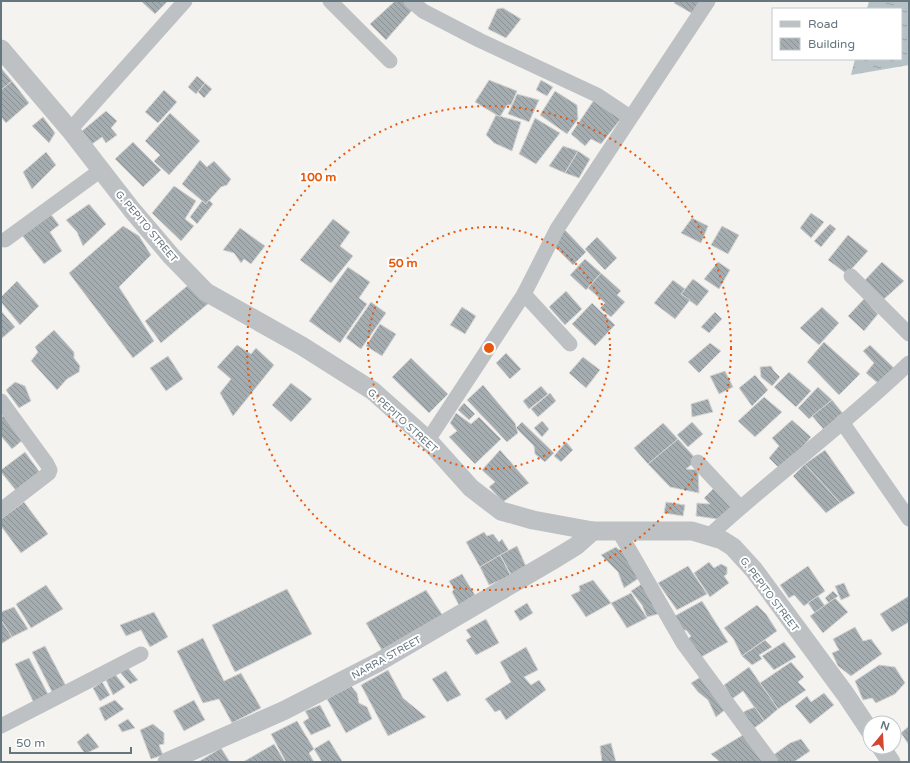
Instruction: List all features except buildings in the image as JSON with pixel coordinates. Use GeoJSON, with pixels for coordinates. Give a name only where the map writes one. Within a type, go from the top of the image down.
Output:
{"type":"FeatureCollection","features":[{"type":"Feature","properties":{"kind":"street"},"geometry":{"type":"LineString","coordinates":[[70,130],[185,1]]}},
{"type":"Feature","properties":{"kind":"street"},"geometry":{"type":"LineString","coordinates":[[330,1],[390,61]]}},
{"type":"Feature","properties":{"kind":"street"},"geometry":{"type":"LineString","coordinates":[[411,1],[423,11],[479,40],[597,95],[630,117]]}},
{"type":"Feature","properties":{"kind":"street"},"geometry":{"type":"LineString","coordinates":[[428,440],[524,294],[557,229],[708,1]]}},
{"type":"Feature","properties":{"kind":"street","name":"G. PEPITO STREET"},"geometry":{"type":"LineString","coordinates":[[1,49],[70,130],[132,210],[206,292],[302,346],[374,391],[428,440],[471,488],[501,511],[533,520],[593,531],[692,531],[710,535],[733,547],[754,570],[862,719]]}},
{"type":"Feature","properties":{"kind":"street"},"geometry":{"type":"LineString","coordinates":[[6,240],[101,170]]}},
{"type":"Feature","properties":{"kind":"street"},"geometry":{"type":"LineString","coordinates":[[851,276],[909,334]]}},
{"type":"Feature","properties":{"kind":"street"},"geometry":{"type":"LineString","coordinates":[[524,294],[570,344]]}},
{"type":"Feature","properties":{"kind":"street"},"geometry":{"type":"LineString","coordinates":[[710,535],[740,507],[878,393],[909,363]]}},
{"type":"Feature","properties":{"kind":"street"},"geometry":{"type":"LineString","coordinates":[[1,401],[50,470],[49,473],[1,510]]}},
{"type":"Feature","properties":{"kind":"street"},"geometry":{"type":"LineString","coordinates":[[842,422],[909,519]]}},
{"type":"Feature","properties":{"kind":"street"},"geometry":{"type":"LineString","coordinates":[[698,462],[740,507]]}},
{"type":"Feature","properties":{"kind":"street"},"geometry":{"type":"LineString","coordinates":[[618,530],[683,643],[771,762]]}},
{"type":"Feature","properties":{"kind":"street","name":"NARRA STREET"},"geometry":{"type":"LineString","coordinates":[[177,760],[283,711],[377,663],[559,557],[576,546],[593,531]]}},
{"type":"Feature","properties":{"kind":"street"},"geometry":{"type":"LineString","coordinates":[[1,726],[142,654]]}},
{"type":"Feature","properties":{"kind":"water"},"geometry":{"type":"Polygon","coordinates":[[[869,1],[909,1],[909,65],[851,75],[855,60],[902,60],[902,8],[867,8],[869,1]]]}}]}
